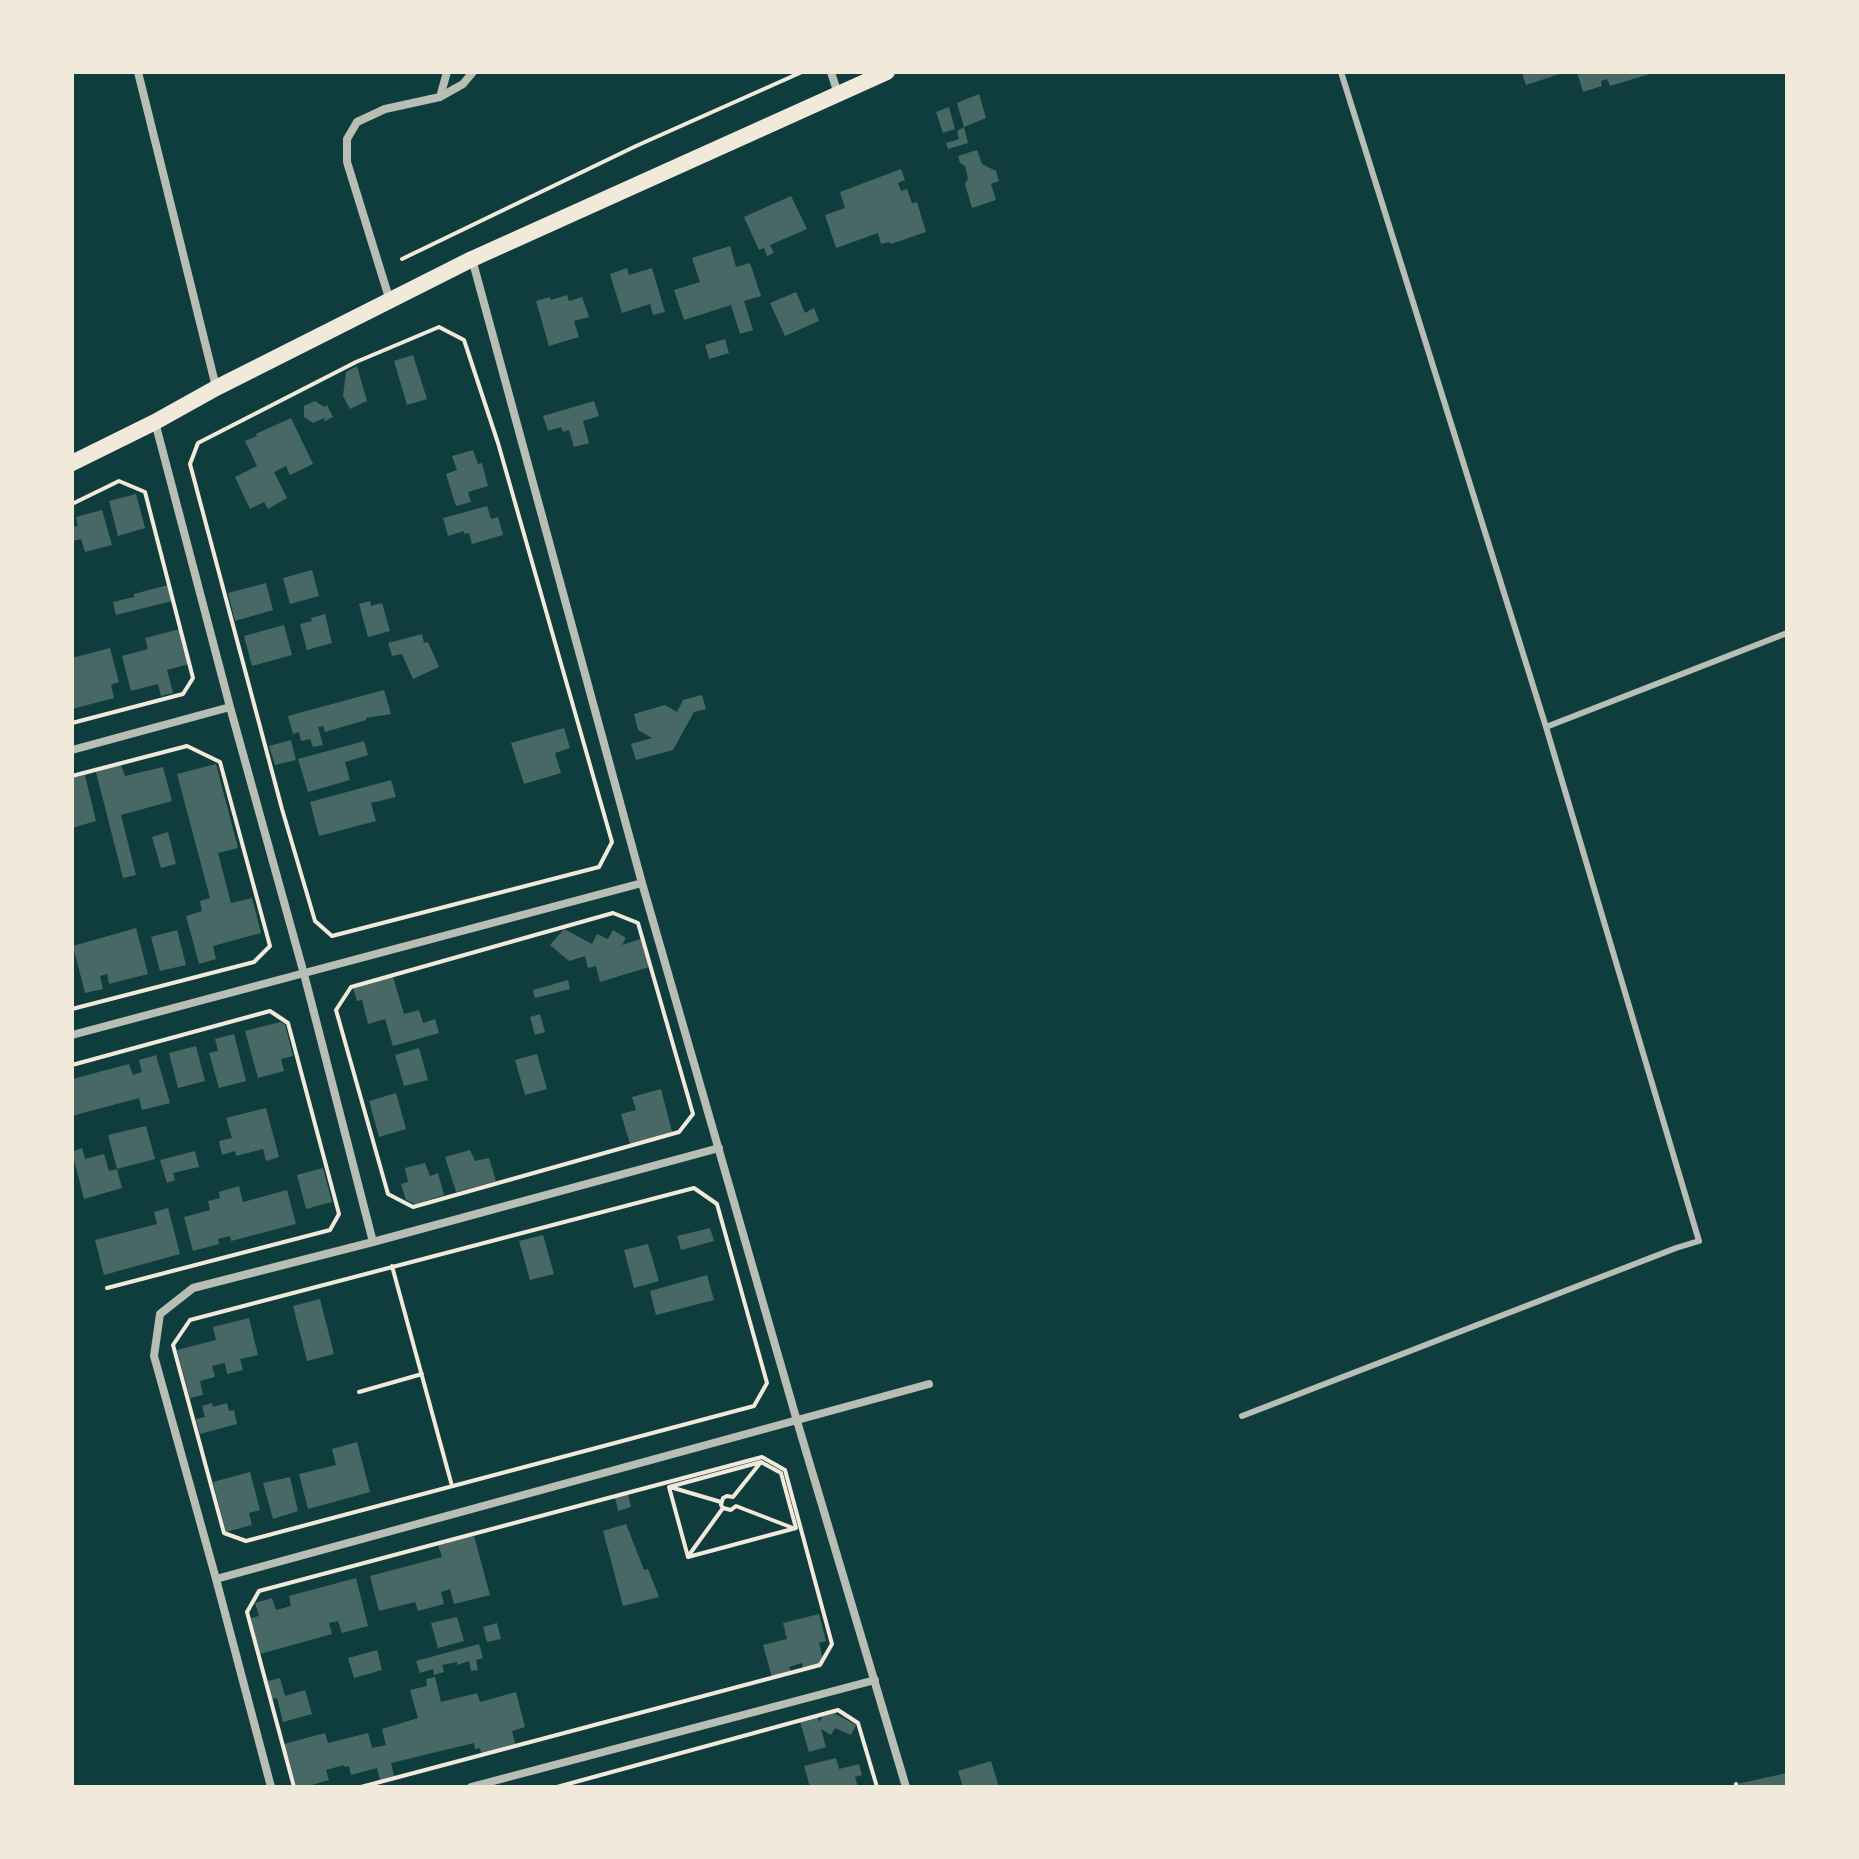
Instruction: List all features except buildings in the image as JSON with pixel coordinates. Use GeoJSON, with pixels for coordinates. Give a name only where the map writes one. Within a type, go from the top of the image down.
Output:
{"type":"FeatureCollection","features":[{"type":"Feature","properties":{"kind":"main road"},"geometry":{"type":"LineString","coordinates":[[72,463],[472,259],[887,72]]}},
{"type":"Feature","properties":{"kind":"street"},"geometry":{"type":"LineString","coordinates":[[138,72],[216,388]]}},
{"type":"Feature","properties":{"kind":"street"},"geometry":{"type":"LineString","coordinates":[[440,97],[447,72]]}},
{"type":"Feature","properties":{"kind":"street"},"geometry":{"type":"LineString","coordinates":[[390,302],[347,162],[347,139],[357,122],[385,109],[440,97],[463,84],[473,72]]}},
{"type":"Feature","properties":{"kind":"street"},"geometry":{"type":"LineString","coordinates":[[831,72],[838,94]]}},
{"type":"Feature","properties":{"kind":"street"},"geometry":{"type":"LineString","coordinates":[[472,259],[642,883],[906,1787]]}},
{"type":"Feature","properties":{"kind":"street"},"geometry":{"type":"LineString","coordinates":[[155,422],[373,1242]]}},
{"type":"Feature","properties":{"kind":"street"},"geometry":{"type":"LineString","coordinates":[[72,750],[230,707]]}},
{"type":"Feature","properties":{"kind":"street"},"geometry":{"type":"LineString","coordinates":[[72,1035],[642,883]]}},
{"type":"Feature","properties":{"kind":"street"},"geometry":{"type":"LineString","coordinates":[[271,1787],[154,1356],[160,1314],[193,1288],[719,1148]]}},
{"type":"Feature","properties":{"kind":"street"},"geometry":{"type":"LineString","coordinates":[[216,1579],[929,1384]]}},
{"type":"Feature","properties":{"kind":"street"},"geometry":{"type":"LineString","coordinates":[[471,1787],[875,1680]]}},
{"type":"Feature","properties":{"kind":"lane"},"geometry":{"type":"LineString","coordinates":[[1242,1416],[1699,1241],[1546,727],[1341,72]]}},
{"type":"Feature","properties":{"kind":"lane"},"geometry":{"type":"LineString","coordinates":[[1546,727],[1787,633]]}},
{"type":"Feature","properties":{"kind":"path"},"geometry":{"type":"LineString","coordinates":[[402,259],[662,134],[802,72]]}},
{"type":"Feature","properties":{"kind":"path"},"geometry":{"type":"LineString","coordinates":[[439,327],[464,340],[498,443],[612,842],[599,867],[332,936],[315,921],[190,464],[198,443],[356,362],[439,327]]}},
{"type":"Feature","properties":{"kind":"path"},"geometry":{"type":"LineString","coordinates":[[72,504],[119,481],[145,492],[193,678],[183,694],[72,723]]}},
{"type":"Feature","properties":{"kind":"path"},"geometry":{"type":"LineString","coordinates":[[72,776],[187,746],[220,762],[270,946],[254,962],[72,1009]]}},
{"type":"Feature","properties":{"kind":"path"},"geometry":{"type":"LineString","coordinates":[[613,913],[638,923],[693,1114],[679,1132],[413,1207],[388,1194],[336,1010],[351,987],[613,913]]}},
{"type":"Feature","properties":{"kind":"path"},"geometry":{"type":"LineString","coordinates":[[72,1065],[270,1011],[288,1023],[339,1214],[330,1230],[107,1288]]}},
{"type":"Feature","properties":{"kind":"path"},"geometry":{"type":"LineString","coordinates":[[694,1188],[717,1204],[767,1383],[754,1406],[452,1486],[246,1541],[224,1533],[173,1345],[190,1320],[392,1266],[694,1188]]}},
{"type":"Feature","properties":{"kind":"path"},"geometry":{"type":"LineString","coordinates":[[392,1266],[452,1486]]}},
{"type":"Feature","properties":{"kind":"path"},"geometry":{"type":"LineString","coordinates":[[359,1392],[422,1374]]}},
{"type":"Feature","properties":{"kind":"path"},"geometry":{"type":"LineString","coordinates":[[294,1787],[247,1612],[259,1591],[762,1457],[785,1470],[832,1644],[820,1665],[361,1787]]}},
{"type":"Feature","properties":{"kind":"path"},"geometry":{"type":"LineString","coordinates":[[669,1487],[761,1462],[781,1473],[796,1528]]}},
{"type":"Feature","properties":{"kind":"path"},"geometry":{"type":"LineString","coordinates":[[733,1497],[761,1462]]}},
{"type":"Feature","properties":{"kind":"path"},"geometry":{"type":"LineString","coordinates":[[669,1487],[731,1510],[736,1506]]}},
{"type":"Feature","properties":{"kind":"path"},"geometry":{"type":"LineString","coordinates":[[669,1487],[688,1557]]}},
{"type":"Feature","properties":{"kind":"path"},"geometry":{"type":"LineString","coordinates":[[688,1557],[727,1496],[733,1497],[736,1506]]}},
{"type":"Feature","properties":{"kind":"path"},"geometry":{"type":"LineString","coordinates":[[736,1506],[796,1528]]}},
{"type":"Feature","properties":{"kind":"path"},"geometry":{"type":"LineString","coordinates":[[688,1557],[796,1528]]}},
{"type":"Feature","properties":{"kind":"path"},"geometry":{"type":"LineString","coordinates":[[557,1787],[838,1710],[858,1723],[877,1787]]}}]}
